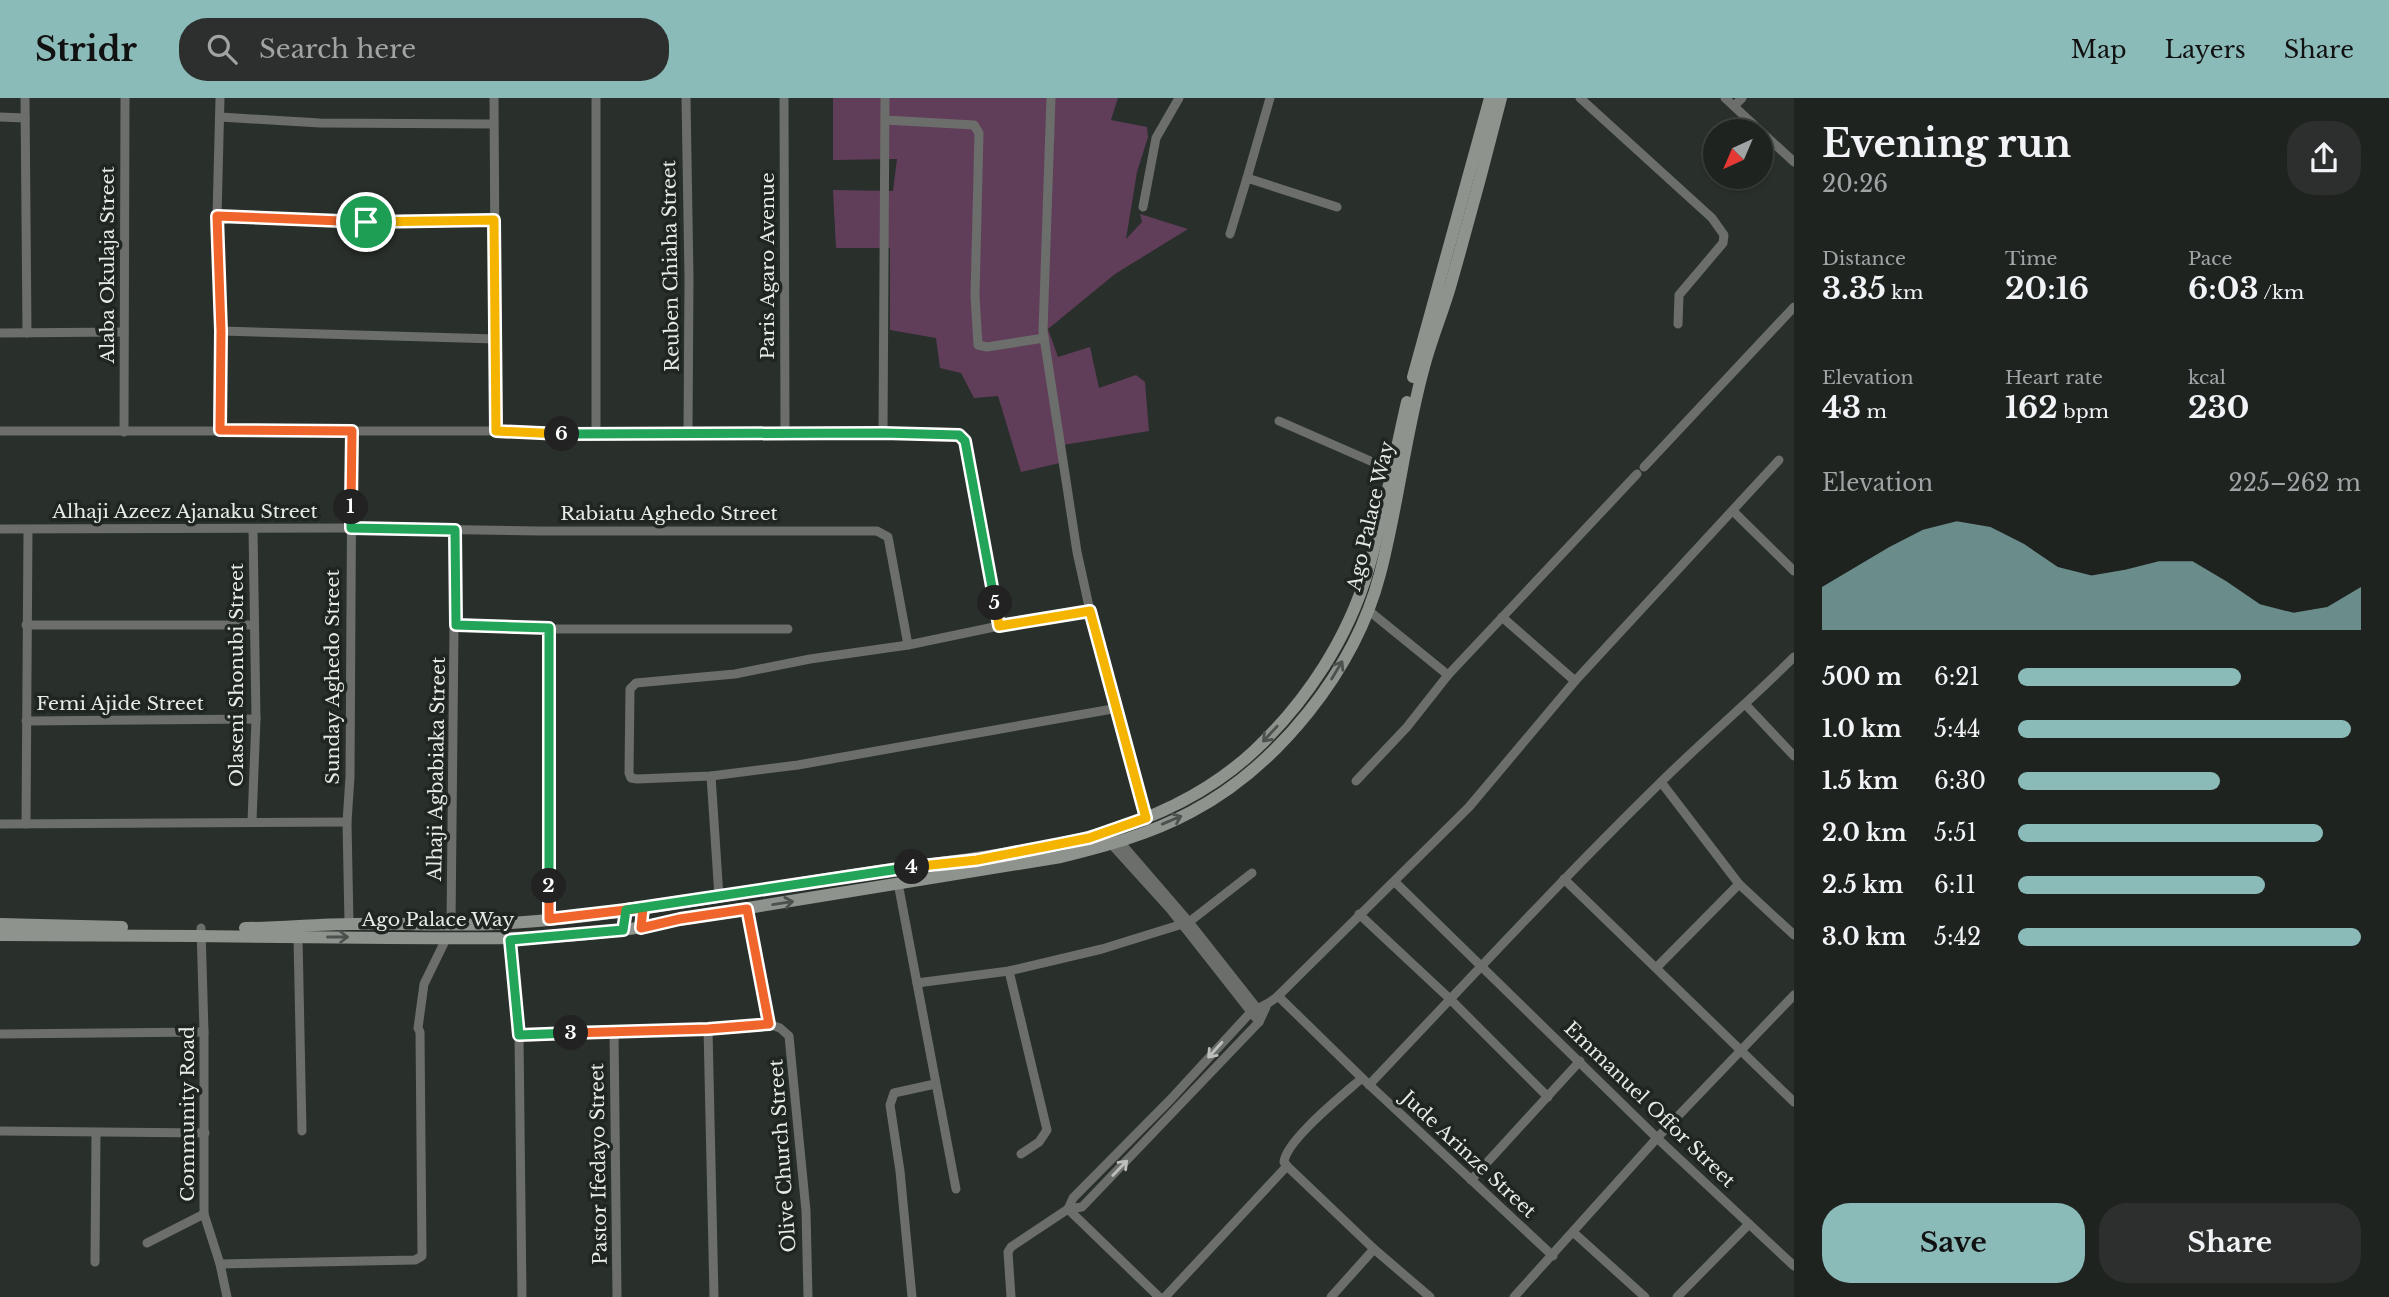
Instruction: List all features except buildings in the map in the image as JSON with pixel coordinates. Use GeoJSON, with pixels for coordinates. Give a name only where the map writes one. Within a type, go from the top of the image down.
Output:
{"type":"FeatureCollection","features":[{"type":"Feature","properties":{"kind":"main road","name":"Ago Palace Way"},"geometry":{"type":"LineString","coordinates":[[0,935],[201,932],[349,923],[497,924],[549,919],[719,897],[873,872],[977,860],[1089,838],[1146,818],[1183,801],[1226,774],[1255,751],[1292,711],[1323,669],[1345,628],[1368,570],[1421,342],[1469,181],[1490,98]]}},
{"type":"Feature","properties":{"kind":"main road","name":"Ago Palace Way"},"geometry":{"type":"LineString","coordinates":[[0,924],[298,937],[510,940],[623,930],[1061,857],[1116,844],[1191,812],[1253,771],[1300,723],[1329,683],[1368,610],[1380,574],[1424,366],[1449,290],[1501,98]]}},
{"type":"Feature","properties":{"kind":"main road"},"geometry":{"type":"LineString","coordinates":[[641,928],[643,908]]}},
{"type":"Feature","properties":{"kind":"main road"},"geometry":{"type":"LineString","coordinates":[[623,930],[626,910]]}},
{"type":"Feature","properties":{"kind":"street"},"geometry":{"type":"LineString","coordinates":[[25,98],[27,333]]}},
{"type":"Feature","properties":{"kind":"street","name":"Alaba Okulaja Street"},"geometry":{"type":"LineString","coordinates":[[124,432],[125,98]]}},
{"type":"Feature","properties":{"kind":"street"},"geometry":{"type":"LineString","coordinates":[[220,98],[217,216],[221,331],[220,430]]}},
{"type":"Feature","properties":{"kind":"street"},"geometry":{"type":"LineString","coordinates":[[494,98],[496,431]]}},
{"type":"Feature","properties":{"kind":"street"},"geometry":{"type":"LineString","coordinates":[[596,98],[596,434]]}},
{"type":"Feature","properties":{"kind":"street","name":"Reuben Chiaha Street"},"geometry":{"type":"LineString","coordinates":[[685,98],[689,278],[688,433]]}},
{"type":"Feature","properties":{"kind":"street","name":"Paris Agaro Avenue"},"geometry":{"type":"LineString","coordinates":[[784,98],[785,434]]}},
{"type":"Feature","properties":{"kind":"street"},"geometry":{"type":"LineString","coordinates":[[883,433],[885,98]]}},
{"type":"Feature","properties":{"kind":"street"},"geometry":{"type":"LineString","coordinates":[[1051,98],[1044,338],[1075,539],[1090,611],[1146,818]]}},
{"type":"Feature","properties":{"kind":"street"},"geometry":{"type":"LineString","coordinates":[[1143,207],[1156,138],[1179,98]]}},
{"type":"Feature","properties":{"kind":"street"},"geometry":{"type":"LineString","coordinates":[[1230,234],[1270,98]]}},
{"type":"Feature","properties":{"kind":"street"},"geometry":{"type":"LineString","coordinates":[[1580,98],[1712,218],[1724,235],[1723,243],[1679,295],[1678,324]]}},
{"type":"Feature","properties":{"kind":"street"},"geometry":{"type":"LineString","coordinates":[[1725,98],[1794,162]]}},
{"type":"Feature","properties":{"kind":"street"},"geometry":{"type":"LineString","coordinates":[[1734,106],[1742,98]]}},
{"type":"Feature","properties":{"kind":"street"},"geometry":{"type":"LineString","coordinates":[[0,117],[25,118]]}},
{"type":"Feature","properties":{"kind":"street"},"geometry":{"type":"LineString","coordinates":[[220,117],[320,123],[493,124]]}},
{"type":"Feature","properties":{"kind":"street"},"geometry":{"type":"LineString","coordinates":[[885,120],[974,125],[977,128],[975,296],[978,345],[986,347],[1044,338]]}},
{"type":"Feature","properties":{"kind":"street"},"geometry":{"type":"LineString","coordinates":[[1247,178],[1337,207]]}},
{"type":"Feature","properties":{"kind":"street"},"geometry":{"type":"LineString","coordinates":[[217,216],[366,222],[494,220]]}},
{"type":"Feature","properties":{"kind":"street"},"geometry":{"type":"LineString","coordinates":[[1356,781],[1407,727],[1448,675],[1794,307]]}},
{"type":"Feature","properties":{"kind":"street"},"geometry":{"type":"LineString","coordinates":[[221,331],[496,339]]}},
{"type":"Feature","properties":{"kind":"street"},"geometry":{"type":"LineString","coordinates":[[0,333],[124,332]]}},
{"type":"Feature","properties":{"kind":"street"},"geometry":{"type":"LineString","coordinates":[[1279,421],[1391,470]]}},
{"type":"Feature","properties":{"kind":"street"},"geometry":{"type":"LineString","coordinates":[[0,431],[959,435],[965,441],[999,626]]}},
{"type":"Feature","properties":{"kind":"street","name":"Sunday Aghedo Street"},"geometry":{"type":"LineString","coordinates":[[349,923],[347,822],[350,777],[352,431]]}},
{"type":"Feature","properties":{"kind":"street"},"geometry":{"type":"LineString","coordinates":[[1011,1297],[1008,1252],[1011,1247],[1068,1209],[1073,1198],[1170,1100],[1469,807],[1575,681],[1779,460]]}},
{"type":"Feature","properties":{"kind":"street"},"geometry":{"type":"LineString","coordinates":[[1733,511],[1794,571]]}},
{"type":"Feature","properties":{"kind":"street","name":"Alhaji Azeez Ajanaku Street"},"geometry":{"type":"LineString","coordinates":[[0,529],[455,530]]}},
{"type":"Feature","properties":{"kind":"street","name":"Olaseni Shonubi Street"},"geometry":{"type":"LineString","coordinates":[[252,821],[256,719],[253,529]]}},
{"type":"Feature","properties":{"kind":"street"},"geometry":{"type":"LineString","coordinates":[[26,824],[28,530]]}},
{"type":"Feature","properties":{"kind":"street","name":"Rabiatu Aghedo Street"},"geometry":{"type":"LineString","coordinates":[[455,530],[883,532],[888,537],[908,645]]}},
{"type":"Feature","properties":{"kind":"street","name":"Alhaji Agbabiaka Street"},"geometry":{"type":"LineString","coordinates":[[451,925],[455,530]]}},
{"type":"Feature","properties":{"kind":"street"},"geometry":{"type":"LineString","coordinates":[[1368,610],[1448,675]]}},
{"type":"Feature","properties":{"kind":"street"},"geometry":{"type":"LineString","coordinates":[[1090,611],[735,674],[636,683],[630,689],[629,773],[631,778],[712,776],[825,761],[1118,708]]}},
{"type":"Feature","properties":{"kind":"street"},"geometry":{"type":"LineString","coordinates":[[1502,617],[1575,681]]}},
{"type":"Feature","properties":{"kind":"street"},"geometry":{"type":"LineString","coordinates":[[26,625],[254,625]]}},
{"type":"Feature","properties":{"kind":"street"},"geometry":{"type":"LineString","coordinates":[[456,625],[788,629]]}},
{"type":"Feature","properties":{"kind":"street"},"geometry":{"type":"LineString","coordinates":[[549,628],[549,919]]}},
{"type":"Feature","properties":{"kind":"street"},"geometry":{"type":"LineString","coordinates":[[1430,1297],[1374,1249],[1287,1166],[1284,1162],[1287,1150],[1323,1113],[1366,1081],[1450,999],[1661,782],[1746,705],[1794,657]]}},
{"type":"Feature","properties":{"kind":"street"},"geometry":{"type":"LineString","coordinates":[[1746,705],[1794,756]]}},
{"type":"Feature","properties":{"kind":"street","name":"Femi Ajide Street"},"geometry":{"type":"LineString","coordinates":[[26,721],[256,719]]}},
{"type":"Feature","properties":{"kind":"street"},"geometry":{"type":"LineString","coordinates":[[712,776],[719,897]]}},
{"type":"Feature","properties":{"kind":"street"},"geometry":{"type":"LineString","coordinates":[[1661,782],[1739,884],[1794,934]]}},
{"type":"Feature","properties":{"kind":"street"},"geometry":{"type":"LineString","coordinates":[[0,824],[347,822]]}},
{"type":"Feature","properties":{"kind":"street"},"geometry":{"type":"LineString","coordinates":[[1116,844],[1259,1013]]}},
{"type":"Feature","properties":{"kind":"street"},"geometry":{"type":"LineString","coordinates":[[917,983],[1009,971],[1102,950],[1185,923],[1252,873]]}},
{"type":"Feature","properties":{"kind":"street"},"geometry":{"type":"LineString","coordinates":[[1564,879],[1794,1102]]}},
{"type":"Feature","properties":{"kind":"street","name":"Emmanuel Offor Street"},"geometry":{"type":"LineString","coordinates":[[1395,882],[1657,1138],[1794,1266]]}},
{"type":"Feature","properties":{"kind":"street"},"geometry":{"type":"LineString","coordinates":[[898,883],[956,1189]]}},
{"type":"Feature","properties":{"kind":"street"},"geometry":{"type":"LineString","coordinates":[[1657,967],[1739,884]]}},
{"type":"Feature","properties":{"kind":"street"},"geometry":{"type":"LineString","coordinates":[[519,1035],[708,1029],[769,1024],[747,909]]}},
{"type":"Feature","properties":{"kind":"street"},"geometry":{"type":"LineString","coordinates":[[1359,914],[1450,999],[1548,1097]]}},
{"type":"Feature","properties":{"kind":"street","name":"Community Road"},"geometry":{"type":"LineString","coordinates":[[201,932],[204,1214],[227,1297]]}},
{"type":"Feature","properties":{"kind":"street"},"geometry":{"type":"LineString","coordinates":[[298,937],[302,1131]]}},
{"type":"Feature","properties":{"kind":"street"},"geometry":{"type":"LineString","coordinates":[[220,1264],[415,1260],[422,1256],[418,1028],[424,984],[446,939]]}},
{"type":"Feature","properties":{"kind":"street"},"geometry":{"type":"LineString","coordinates":[[510,940],[519,1035],[522,1297]]}},
{"type":"Feature","properties":{"kind":"street"},"geometry":{"type":"LineString","coordinates":[[1009,971],[1047,1130],[1039,1142],[1021,1154]]}},
{"type":"Feature","properties":{"kind":"street"},"geometry":{"type":"LineString","coordinates":[[1514,1297],[1657,1138],[1794,995]]}},
{"type":"Feature","properties":{"kind":"street","name":"Jude Arinze Street"},"geometry":{"type":"LineString","coordinates":[[1278,996],[1553,1256]]}},
{"type":"Feature","properties":{"kind":"street","name":"Olive Church Street"},"geometry":{"type":"LineString","coordinates":[[769,1024],[780,1028],[789,1036],[792,1049],[806,1211],[808,1297]]}},
{"type":"Feature","properties":{"kind":"street"},"geometry":{"type":"LineString","coordinates":[[708,1029],[714,1297]]}},
{"type":"Feature","properties":{"kind":"street","name":"Pastor Ifedayo Street"},"geometry":{"type":"LineString","coordinates":[[614,1031],[617,1297]]}},
{"type":"Feature","properties":{"kind":"street"},"geometry":{"type":"LineString","coordinates":[[0,1034],[204,1032]]}},
{"type":"Feature","properties":{"kind":"street"},"geometry":{"type":"LineString","coordinates":[[1471,1180],[1580,1061]]}},
{"type":"Feature","properties":{"kind":"street"},"geometry":{"type":"LineString","coordinates":[[912,1297],[900,1171],[890,1105],[894,1093],[935,1084]]}},
{"type":"Feature","properties":{"kind":"street"},"geometry":{"type":"LineString","coordinates":[[0,1131],[205,1133]]}},
{"type":"Feature","properties":{"kind":"street"},"geometry":{"type":"LineString","coordinates":[[95,1262],[96,1133]]}},
{"type":"Feature","properties":{"kind":"street"},"geometry":{"type":"LineString","coordinates":[[1165,1297],[1287,1166]]}},
{"type":"Feature","properties":{"kind":"street"},"geometry":{"type":"LineString","coordinates":[[1068,1209],[1159,1297]]}},
{"type":"Feature","properties":{"kind":"street"},"geometry":{"type":"LineString","coordinates":[[147,1243],[204,1214]]}},
{"type":"Feature","properties":{"kind":"street"},"geometry":{"type":"LineString","coordinates":[[1676,1297],[1749,1224]]}},
{"type":"Feature","properties":{"kind":"street"},"geometry":{"type":"LineString","coordinates":[[1573,1232],[1645,1297]]}},
{"type":"Feature","properties":{"kind":"street"},"geometry":{"type":"LineString","coordinates":[[1331,1297],[1374,1249]]}},
{"type":"Feature","properties":{"kind":"shaded area"},"geometry":{"type":"Polygon","coordinates":[[[833,98],[1118,98],[1111,120],[1147,127],[1148,137],[1137,172],[1126,239],[1142,222],[1140,214],[1188,229],[1115,274],[1048,329],[1058,357],[1090,347],[1099,388],[1136,375],[1145,382],[1149,431],[1063,445],[1060,463],[1021,472],[998,396],[974,398],[961,373],[940,368],[936,338],[890,330],[890,248],[836,248],[833,190],[893,191],[897,159],[833,160],[833,98]]]}},
{"type":"Feature","properties":{"kind":"route"},"geometry":{"type":"LineString","coordinates":[[366,222],[217,216],[221,331],[220,430],[352,431],[351,528],[455,530],[456,625],[514,629],[549,628],[549,919],[613,912],[626,910],[643,908],[641,928],[747,909],[769,1024],[708,1029],[519,1035],[510,940],[623,930],[626,910],[873,872],[977,860],[1089,838],[1146,818],[1090,611],[999,626],[963,438],[959,435],[883,433],[596,434],[496,431],[494,220],[366,222]]}}]}
